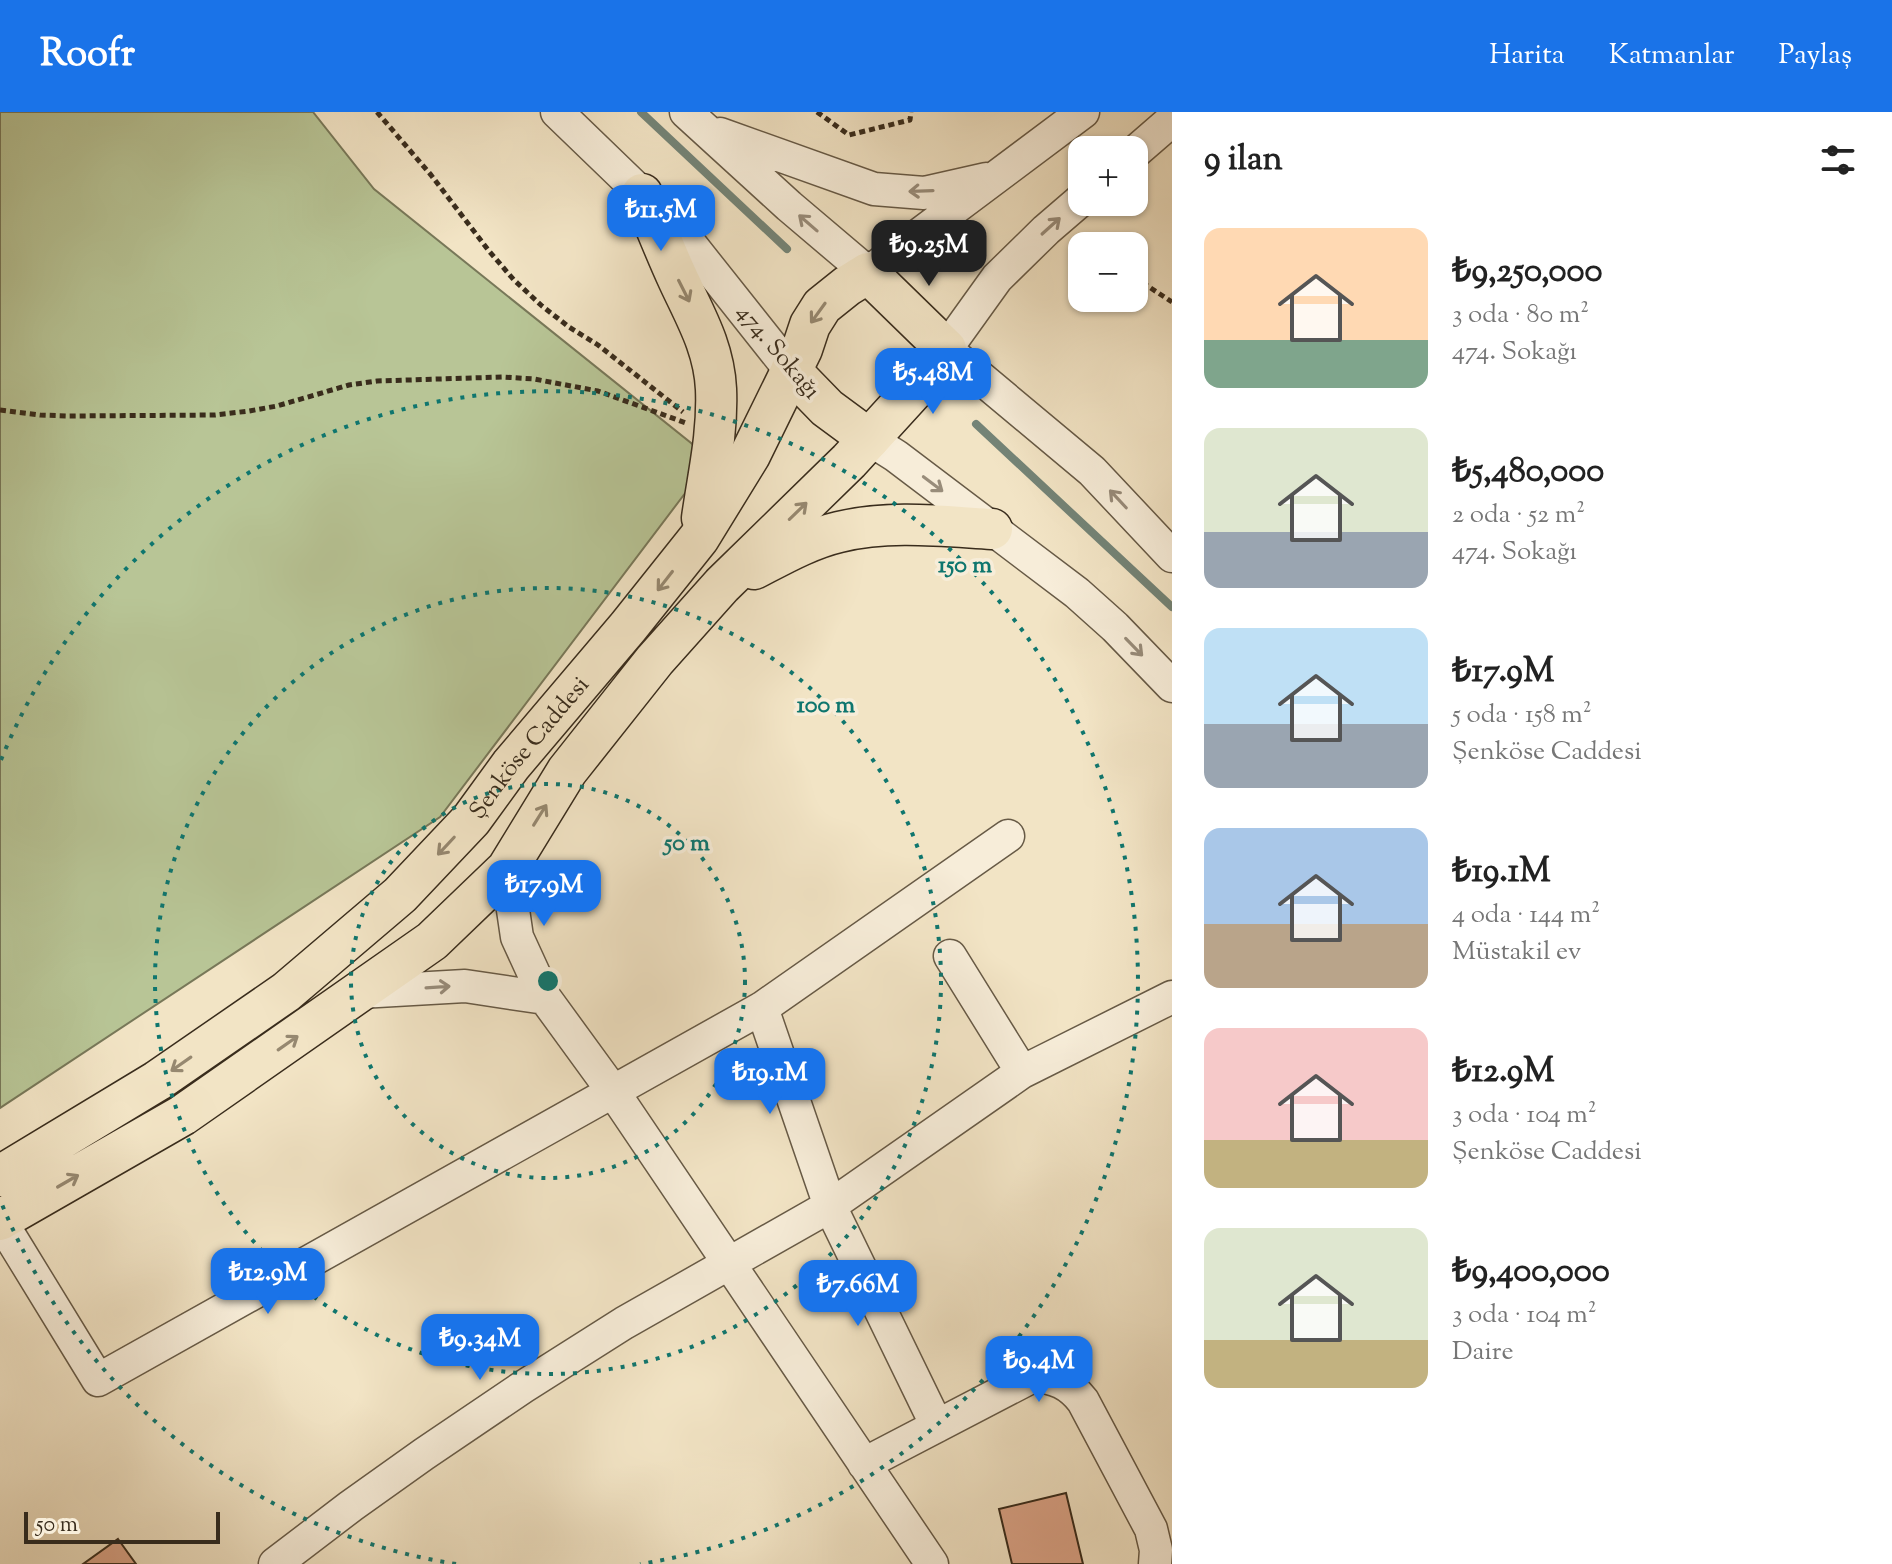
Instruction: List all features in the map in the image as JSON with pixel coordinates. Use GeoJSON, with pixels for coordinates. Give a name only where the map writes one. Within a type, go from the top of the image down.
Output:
{"type":"FeatureCollection","features":[{"type":"Feature","properties":{"kind":"main road"},"geometry":{"type":"LineString","coordinates":[[642,194],[678,281],[698,318],[710,353],[716,387],[716,431],[699,538]]}},
{"type":"Feature","properties":{"kind":"main road"},"geometry":{"type":"LineString","coordinates":[[868,273],[946,349]]}},
{"type":"Feature","properties":{"kind":"main road","name":"Şenköse Caddesi"},"geometry":{"type":"LineString","coordinates":[[0,1176],[157,1081],[286,992],[400,895],[471,820],[511,765],[699,538],[750,455],[802,349],[810,325],[822,306],[868,273]]}},
{"type":"Feature","properties":{"kind":"main road","name":"Şenköse Caddesi"},"geometry":{"type":"LineString","coordinates":[[0,1220],[183,1115],[432,941],[507,869],[567,771],[655,660],[722,585],[849,461],[912,392],[946,349]]}},
{"type":"Feature","properties":{"kind":"main road","name":"474. Sokağı"},"geometry":{"type":"LineString","coordinates":[[791,371],[827,408],[869,439]]}},
{"type":"Feature","properties":{"kind":"main road"},"geometry":{"type":"LineString","coordinates":[[722,585],[786,553],[836,533],[893,524],[992,529]]}},
{"type":"Feature","properties":{"kind":"street","name":"474. Sokağı"},"geometry":{"type":"LineString","coordinates":[[557,112],[687,240],[791,371]]}},
{"type":"Feature","properties":{"kind":"street"},"geometry":{"type":"LineString","coordinates":[[695,120],[868,273],[1083,112]]}},
{"type":"Feature","properties":{"kind":"street"},"geometry":{"type":"LineString","coordinates":[[695,120],[874,189],[924,193],[997,176]]}},
{"type":"Feature","properties":{"kind":"street"},"geometry":{"type":"LineString","coordinates":[[1148,141],[1172,120]]}},
{"type":"Feature","properties":{"kind":"street"},"geometry":{"type":"LineString","coordinates":[[1068,211],[997,278],[946,349],[1092,471],[1172,556]]}},
{"type":"Feature","properties":{"kind":"street","name":"474. Sokağı"},"geometry":{"type":"LineString","coordinates":[[869,439],[896,456],[1077,593],[1172,686]]}},
{"type":"Feature","properties":{"kind":"street"},"geometry":{"type":"LineString","coordinates":[[0,1220],[98,1380],[762,1008],[1008,836]]}},
{"type":"Feature","properties":{"kind":"street"},"geometry":{"type":"LineString","coordinates":[[507,869],[517,937],[545,998],[612,1090],[932,1564]]}},
{"type":"Feature","properties":{"kind":"street"},"geometry":{"type":"LineString","coordinates":[[950,956],[1022,1072]]}},
{"type":"Feature","properties":{"kind":"street"},"geometry":{"type":"LineString","coordinates":[[360,992],[465,986],[545,998]]}},
{"type":"Feature","properties":{"kind":"street"},"geometry":{"type":"LineString","coordinates":[[275,1564],[387,1480],[523,1387],[624,1323],[830,1206],[1022,1072],[1172,997]]}},
{"type":"Feature","properties":{"kind":"street"},"geometry":{"type":"LineString","coordinates":[[762,1008],[830,1206],[937,1426]]}},
{"type":"Feature","properties":{"kind":"street"},"geometry":{"type":"LineString","coordinates":[[864,1464],[1033,1376],[1059,1380],[1083,1401],[1151,1529],[1156,1550],[1155,1564]]}},
{"type":"Feature","properties":{"kind":"path"},"geometry":{"type":"LineString","coordinates":[[0,410],[69,416],[215,415],[277,406],[349,385],[377,381],[502,377],[534,379],[598,391],[694,423],[630,369],[542,306],[514,280],[377,112]]}},
{"type":"Feature","properties":{"kind":"path"},"geometry":{"type":"LineString","coordinates":[[817,112],[849,135],[910,120],[911,112]]}},
{"type":"Feature","properties":{"kind":"path"},"geometry":{"type":"LineString","coordinates":[[1148,286],[1172,302]]}},
{"type":"Feature","properties":{"kind":"green space"},"geometry":{"type":"Polygon","coordinates":[[[0,112],[313,112],[374,189],[711,459],[440,817],[0,1108],[0,112]]]}},
{"type":"Feature","properties":{"kind":"building"},"geometry":{"type":"Polygon","coordinates":[[[1066,1493],[1083,1564],[1012,1564],[999,1509],[1066,1493]]]}},
{"type":"Feature","properties":{"kind":"building"},"geometry":{"type":"Polygon","coordinates":[[[118,1539],[136,1564],[83,1564],[118,1539]]]}},
{"type":"Feature","properties":{"kind":"waterway"},"geometry":{"type":"LineString","coordinates":[[641,112],[787,249]]}},
{"type":"Feature","properties":{"kind":"waterway"},"geometry":{"type":"LineString","coordinates":[[976,424],[1172,607]]}}]}
